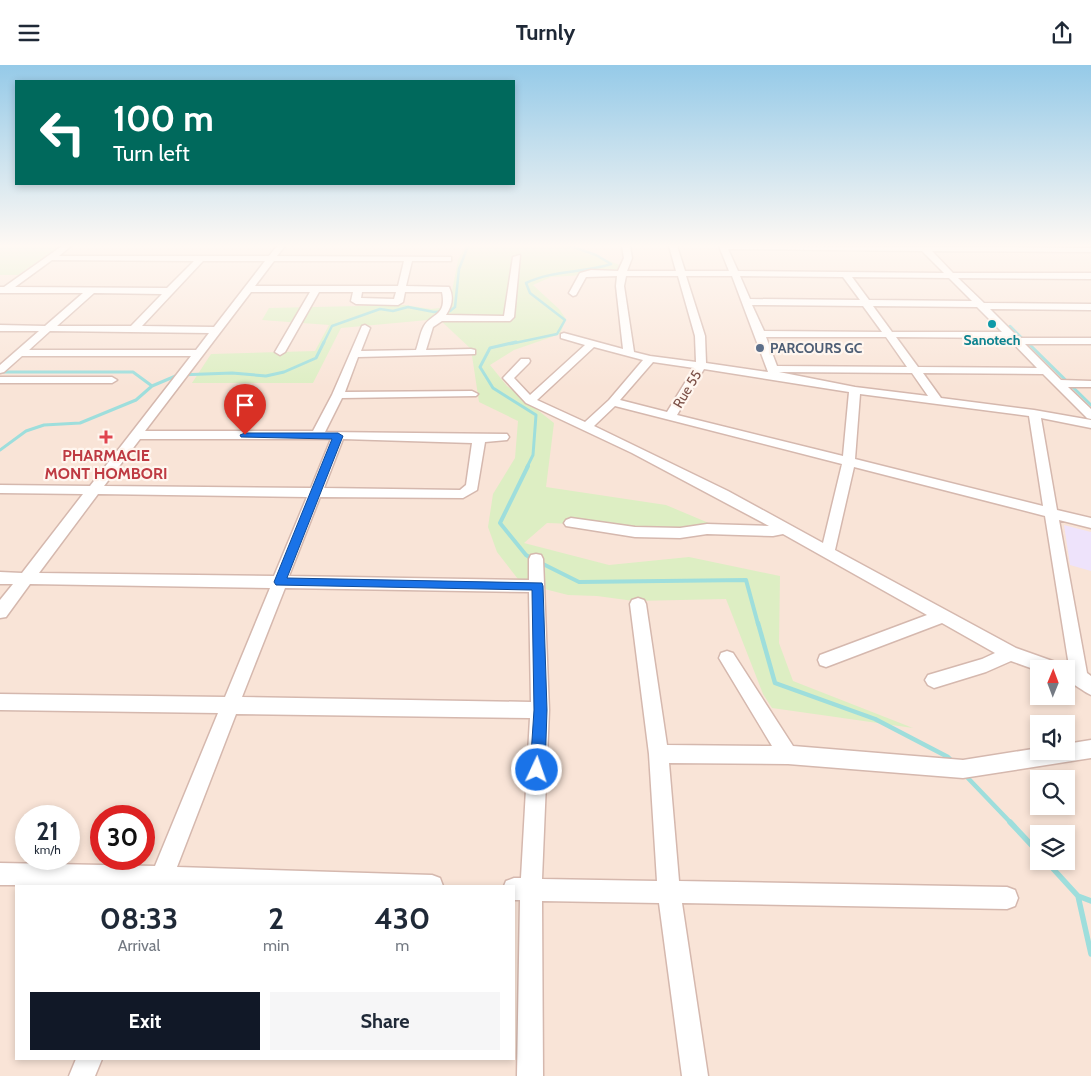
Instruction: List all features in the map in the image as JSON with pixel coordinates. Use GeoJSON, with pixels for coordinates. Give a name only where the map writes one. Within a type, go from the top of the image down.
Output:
{"type":"FeatureCollection","features":[{"type":"Feature","properties":{"kind":"street"},"geometry":{"type":"LineString","coordinates":[[1,378],[20,353],[88,293]]}},
{"type":"Feature","properties":{"kind":"street"},"geometry":{"type":"LineString","coordinates":[[134,329],[168,293]]}},
{"type":"Feature","properties":{"kind":"street"},"geometry":{"type":"LineString","coordinates":[[0,613],[246,293]]}},
{"type":"Feature","properties":{"kind":"street"},"geometry":{"type":"LineString","coordinates":[[280,352],[314,293]]}},
{"type":"Feature","properties":{"kind":"street"},"geometry":{"type":"LineString","coordinates":[[357,293],[355,300],[358,302],[398,302],[401,293]]}},
{"type":"Feature","properties":{"kind":"street"},"geometry":{"type":"LineString","coordinates":[[420,353],[429,326],[440,318],[446,308],[448,293]]}},
{"type":"Feature","properties":{"kind":"street"},"geometry":{"type":"LineString","coordinates":[[440,318],[507,319],[509,317],[512,293]]}},
{"type":"Feature","properties":{"kind":"street"},"geometry":{"type":"LineString","coordinates":[[621,293],[629,353]]}},
{"type":"Feature","properties":{"kind":"street","name":"Rue 55"},"geometry":{"type":"LineString","coordinates":[[671,416],[701,366],[700,336],[687,293]]}},
{"type":"Feature","properties":{"kind":"street"},"geometry":{"type":"LineString","coordinates":[[743,293],[760,333],[774,373]]}},
{"type":"Feature","properties":{"kind":"street"},"geometry":{"type":"LineString","coordinates":[[860,293],[936,399]]}},
{"type":"Feature","properties":{"kind":"street"},"geometry":{"type":"LineString","coordinates":[[969,293],[1091,416]]}},
{"type":"Feature","properties":{"kind":"street"},"geometry":{"type":"LineString","coordinates":[[746,301],[1091,307]]}},
{"type":"Feature","properties":{"kind":"street"},"geometry":{"type":"LineString","coordinates":[[0,328],[217,330]]}},
{"type":"Feature","properties":{"kind":"street"},"geometry":{"type":"LineString","coordinates":[[317,435],[338,395],[365,328]]}},
{"type":"Feature","properties":{"kind":"street"},"geometry":{"type":"LineString","coordinates":[[760,333],[1091,341]]}},
{"type":"Feature","properties":{"kind":"street"},"geometry":{"type":"LineString","coordinates":[[564,336],[650,359],[774,373],[1046,371]]}},
{"type":"Feature","properties":{"kind":"street"},"geometry":{"type":"LineString","coordinates":[[530,401],[592,344]]}},
{"type":"Feature","properties":{"kind":"street"},"geometry":{"type":"LineString","coordinates":[[356,354],[471,352]]}},
{"type":"Feature","properties":{"kind":"street"},"geometry":{"type":"LineString","coordinates":[[20,353],[200,353]]}},
{"type":"Feature","properties":{"kind":"street"},"geometry":{"type":"LineString","coordinates":[[586,427],[613,403],[650,359]]}},
{"type":"Feature","properties":{"kind":"street"},"geometry":{"type":"LineString","coordinates":[[525,361],[508,378],[530,401],[672,468],[828,550],[1010,653],[1030,660]]}},
{"type":"Feature","properties":{"kind":"street"},"geometry":{"type":"LineString","coordinates":[[774,373],[855,390],[1034,413],[1091,424]]}},
{"type":"Feature","properties":{"kind":"street"},"geometry":{"type":"LineString","coordinates":[[1,378],[112,380]]}},
{"type":"Feature","properties":{"kind":"street"},"geometry":{"type":"LineString","coordinates":[[1059,383],[1091,384]]}},
{"type":"Feature","properties":{"kind":"street"},"geometry":{"type":"LineString","coordinates":[[828,550],[849,461],[855,390]]}},
{"type":"Feature","properties":{"kind":"street"},"geometry":{"type":"LineString","coordinates":[[338,395],[472,394]]}},
{"type":"Feature","properties":{"kind":"street"},"geometry":{"type":"LineString","coordinates":[[613,403],[671,416],[1091,523]]}},
{"type":"Feature","properties":{"kind":"street"},"geometry":{"type":"LineString","coordinates":[[1034,413],[1079,679]]}},
{"type":"Feature","properties":{"kind":"street"},"geometry":{"type":"LineString","coordinates":[[136,435],[317,435],[479,439],[503,437]]}},
{"type":"Feature","properties":{"kind":"street"},"geometry":{"type":"LineString","coordinates":[[160,881],[338,436]]}},
{"type":"Feature","properties":{"kind":"street"},"geometry":{"type":"LineString","coordinates":[[0,489],[463,494],[472,487],[479,439]]}},
{"type":"Feature","properties":{"kind":"street"},"geometry":{"type":"LineString","coordinates":[[572,523],[635,532],[680,533],[707,529],[772,531],[787,528]]}},
{"type":"Feature","properties":{"kind":"street"},"geometry":{"type":"LineString","coordinates":[[530,1076],[522,889],[540,710],[536,559]]}},
{"type":"Feature","properties":{"kind":"street"},"geometry":{"type":"LineString","coordinates":[[0,577],[538,586]]}},
{"type":"Feature","properties":{"kind":"street"},"geometry":{"type":"LineString","coordinates":[[638,604],[659,754],[669,891],[695,1076]]}},
{"type":"Feature","properties":{"kind":"street"},"geometry":{"type":"LineString","coordinates":[[826,660],[942,616]]}},
{"type":"Feature","properties":{"kind":"street"},"geometry":{"type":"LineString","coordinates":[[934,680],[986,665],[1010,653]]}},
{"type":"Feature","properties":{"kind":"street"},"geometry":{"type":"LineString","coordinates":[[727,658],[788,755]]}},
{"type":"Feature","properties":{"kind":"street"},"geometry":{"type":"LineString","coordinates":[[0,702],[540,710]]}},
{"type":"Feature","properties":{"kind":"street"},"geometry":{"type":"LineString","coordinates":[[659,754],[788,755],[963,769],[1091,749]]}},
{"type":"Feature","properties":{"kind":"street"},"geometry":{"type":"LineString","coordinates":[[0,874],[160,881],[378,885]]}},
{"type":"Feature","properties":{"kind":"street"},"geometry":{"type":"LineString","coordinates":[[522,889],[1007,898]]}},
{"type":"Feature","properties":{"kind":"street"},"geometry":{"type":"LineString","coordinates":[[82,1076],[89,1060]]}},
{"type":"Feature","properties":{"kind":"shaded area"},"geometry":{"type":"Polygon","coordinates":[[[0,293],[1091,293],[1091,1076],[0,1076],[0,293]]]}},
{"type":"Feature","properties":{"kind":"shaded area"},"geometry":{"type":"Polygon","coordinates":[[[1064,525],[1091,532],[1091,571],[1070,565],[1064,525]]]}},
{"type":"Feature","properties":{"kind":"green space"},"geometry":{"type":"Polygon","coordinates":[[[452,293],[542,293],[559,309],[566,319],[560,334],[514,350],[490,365],[507,386],[554,423],[546,487],[666,505],[723,529],[547,523],[524,543],[609,565],[689,557],[780,576],[779,643],[793,681],[913,728],[772,708],[763,694],[726,599],[634,601],[597,596],[568,595],[521,583],[497,552],[488,527],[493,494],[515,458],[518,421],[479,402],[471,349],[439,319],[341,328],[313,383],[192,383],[211,354],[315,351],[329,325],[262,320],[269,308],[405,305],[431,309],[449,307],[452,293]]]}},
{"type":"Feature","properties":{"kind":"waterway"},"geometry":{"type":"LineString","coordinates":[[152,386],[178,375],[232,373],[266,376],[284,372],[316,358],[332,326],[380,309],[393,311],[408,307],[434,312],[450,311],[455,307],[456,293]]}},
{"type":"Feature","properties":{"kind":"waterway"},"geometry":{"type":"LineString","coordinates":[[510,344],[557,334],[565,320],[530,293]]}},
{"type":"Feature","properties":{"kind":"waterway"},"geometry":{"type":"LineString","coordinates":[[1010,326],[1028,344]]}},
{"type":"Feature","properties":{"kind":"waterway"},"geometry":{"type":"LineString","coordinates":[[516,342],[490,348],[480,367],[493,388],[536,415],[533,455],[527,467]]}},
{"type":"Feature","properties":{"kind":"waterway"},"geometry":{"type":"LineString","coordinates":[[1027,342],[1091,405]]}},
{"type":"Feature","properties":{"kind":"waterway"},"geometry":{"type":"LineString","coordinates":[[0,372],[133,372],[152,386]]}},
{"type":"Feature","properties":{"kind":"waterway"},"geometry":{"type":"LineString","coordinates":[[0,450],[26,431],[44,425],[80,423],[136,400],[152,386]]}},
{"type":"Feature","properties":{"kind":"waterway"},"geometry":{"type":"LineString","coordinates":[[528,466],[500,523],[526,555],[534,560]]}},
{"type":"Feature","properties":{"kind":"waterway"},"geometry":{"type":"LineString","coordinates":[[541,563],[579,582],[746,580],[758,624]]}},
{"type":"Feature","properties":{"kind":"waterway"},"geometry":{"type":"LineString","coordinates":[[758,623],[775,683],[875,719],[948,757],[953,762]]}},
{"type":"Feature","properties":{"kind":"waterway"},"geometry":{"type":"LineString","coordinates":[[965,775],[1011,823]]}},
{"type":"Feature","properties":{"kind":"waterway"},"geometry":{"type":"LineString","coordinates":[[1010,822],[1030,843]]}},
{"type":"Feature","properties":{"kind":"waterway"},"geometry":{"type":"LineString","coordinates":[[1054,870],[1078,896]]}},
{"type":"Feature","properties":{"kind":"waterway"},"geometry":{"type":"LineString","coordinates":[[1078,896],[1091,901]]}},
{"type":"Feature","properties":{"kind":"waterway"},"geometry":{"type":"LineString","coordinates":[[1078,896],[1091,954]]}},
{"type":"Feature","properties":{"kind":"place","name":"Sanotech"},"geometry":{"type":"Point","coordinates":[992,324]}},
{"type":"Feature","properties":{"kind":"place","name":"PARCOURS GC"},"geometry":{"type":"Point","coordinates":[760,348]}},
{"type":"Feature","properties":{"kind":"place","name":"PHARMACIE MONT HOMBORI"},"geometry":{"type":"Point","coordinates":[106,437]}},
{"type":"Feature","properties":{"kind":"route"},"geometry":{"type":"LineString","coordinates":[[245,435],[338,436],[280,582],[538,586],[540,710],[537,770]]}}]}
